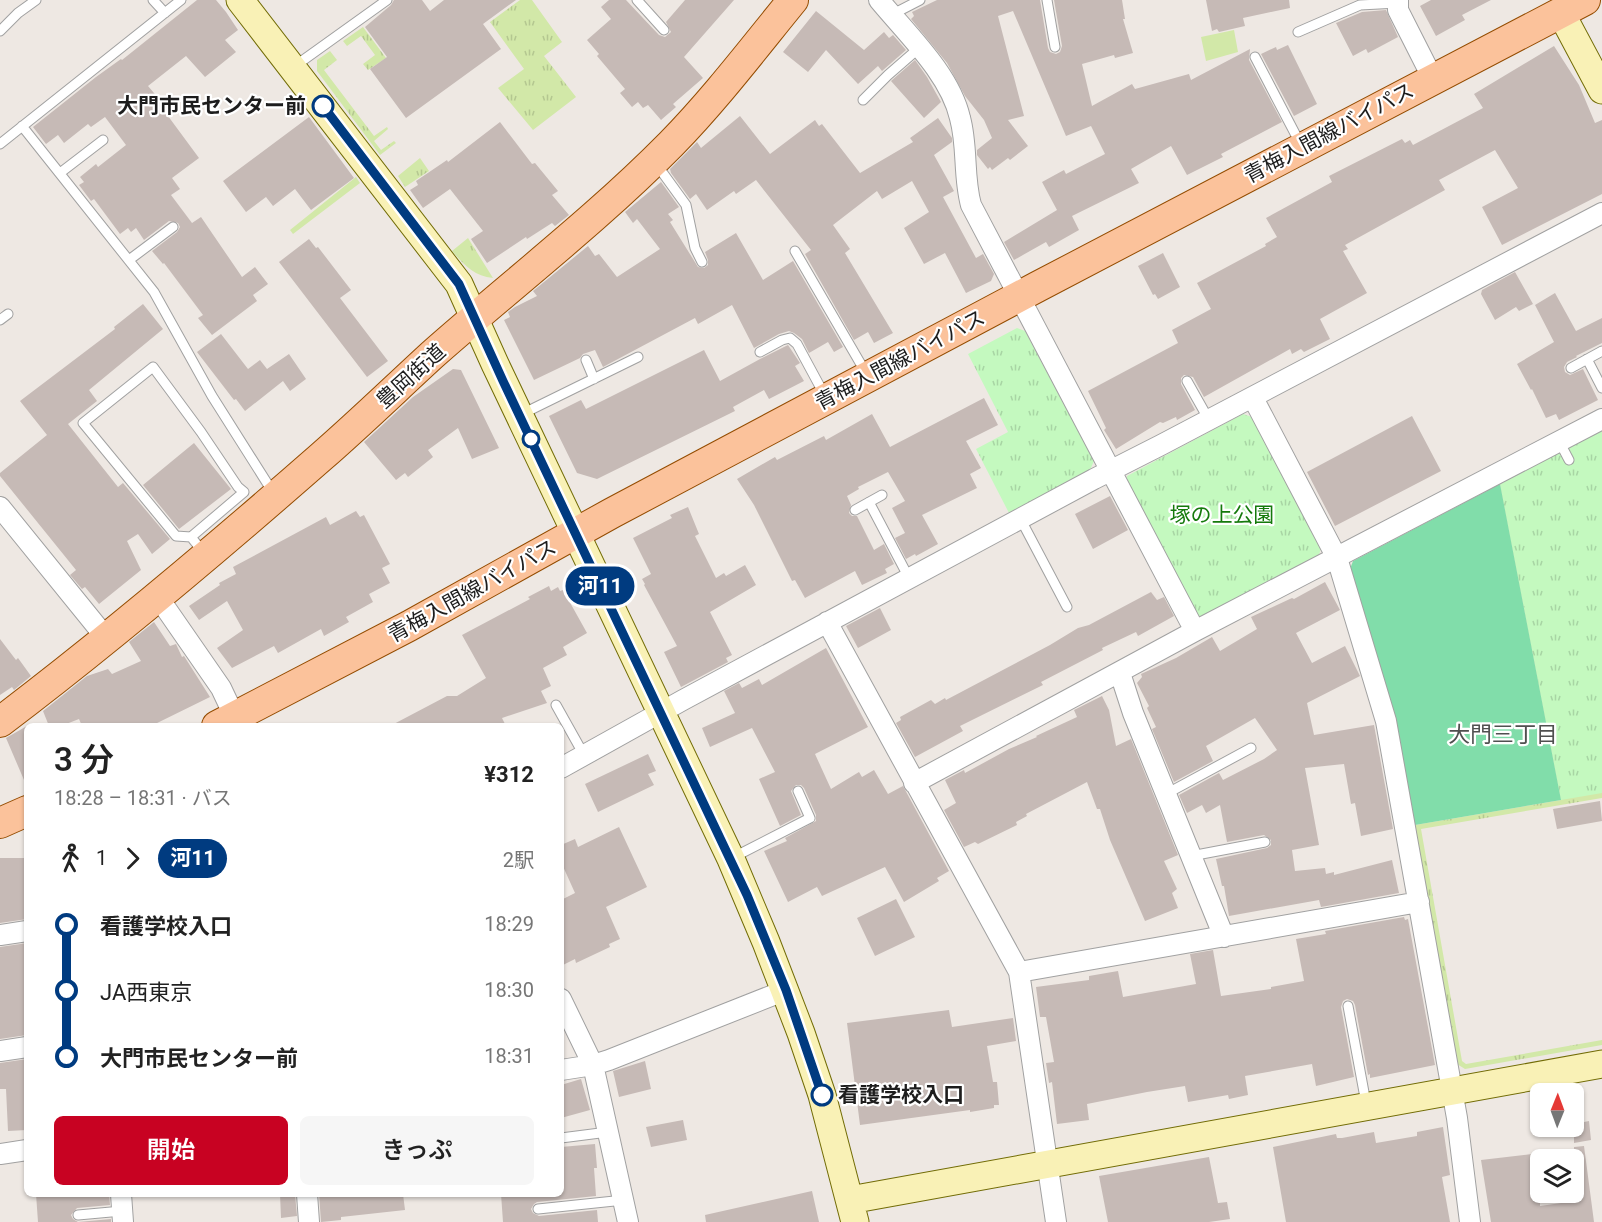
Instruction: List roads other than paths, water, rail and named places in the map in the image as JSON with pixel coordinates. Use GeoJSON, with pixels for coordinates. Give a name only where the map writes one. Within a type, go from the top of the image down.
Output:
{"type":"FeatureCollection","features":[{"type":"Feature","properties":{"kind":"main road"},"geometry":{"type":"LineString","coordinates":[[240,0],[459,284],[519,416],[730,859],[786,990],[822,1095],[853,1211],[1047,1164],[1602,1064]]}},
{"type":"Feature","properties":{"kind":"main road","name":"豊岡街道"},"geometry":{"type":"LineString","coordinates":[[1,718],[107,639],[158,597],[199,546],[257,500],[336,444],[474,317],[523,279],[654,161],[726,83],[793,0]]}},
{"type":"Feature","properties":{"kind":"main road"},"geometry":{"type":"LineString","coordinates":[[1573,6],[1602,90]]}},
{"type":"Feature","properties":{"kind":"main road","name":"青梅入間線バイパス"},"geometry":{"type":"LineString","coordinates":[[231,723],[612,513],[1573,6]]}},
{"type":"Feature","properties":{"kind":"main road"},"geometry":{"type":"LineString","coordinates":[[0,823],[24,812]]}},
{"type":"Feature","properties":{"kind":"street"},"geometry":{"type":"LineString","coordinates":[[1398,1],[1398,10],[1433,79]]}},
{"type":"Feature","properties":{"kind":"street"},"geometry":{"type":"LineString","coordinates":[[885,7],[919,48],[956,103],[965,140],[971,204],[1195,631]]}},
{"type":"Feature","properties":{"kind":"street"},"geometry":{"type":"LineString","coordinates":[[564,766],[1020,518],[1253,398],[1602,213]]}},
{"type":"Feature","properties":{"kind":"street"},"geometry":{"type":"LineString","coordinates":[[1253,398],[1337,558],[1386,720],[1452,1090],[1470,1222]]}},
{"type":"Feature","properties":{"kind":"street"},"geometry":{"type":"LineString","coordinates":[[914,783],[1195,631],[1602,419]]}},
{"type":"Feature","properties":{"kind":"street"},"geometry":{"type":"LineString","coordinates":[[0,507],[107,639]]}},
{"type":"Feature","properties":{"kind":"street"},"geometry":{"type":"LineString","coordinates":[[158,597],[221,688],[231,723]]}},
{"type":"Feature","properties":{"kind":"street"},"geometry":{"type":"LineString","coordinates":[[827,622],[1018,972],[1056,1222]]}},
{"type":"Feature","properties":{"kind":"street"},"geometry":{"type":"LineString","coordinates":[[1120,673],[1224,937]]}},
{"type":"Feature","properties":{"kind":"street"},"geometry":{"type":"LineString","coordinates":[[1018,972],[1419,902]]}},
{"type":"Feature","properties":{"kind":"street"},"geometry":{"type":"LineString","coordinates":[[0,934],[24,931]]}},
{"type":"Feature","properties":{"kind":"street"},"geometry":{"type":"LineString","coordinates":[[564,1070],[593,1065],[786,990]]}},
{"type":"Feature","properties":{"kind":"street"},"geometry":{"type":"LineString","coordinates":[[564,1005],[593,1065],[628,1222]]}},
{"type":"Feature","properties":{"kind":"street"},"geometry":{"type":"LineString","coordinates":[[0,1051],[24,1047]]}},
{"type":"Feature","properties":{"kind":"street"},"geometry":{"type":"LineString","coordinates":[[0,1154],[24,1150]]}},
{"type":"Feature","properties":{"kind":"street"},"geometry":{"type":"LineString","coordinates":[[307,1197],[309,1222]]}},
{"type":"Feature","properties":{"kind":"lane"},"geometry":{"type":"LineString","coordinates":[[0,31],[18,13],[36,0]]}},
{"type":"Feature","properties":{"kind":"lane"},"geometry":{"type":"LineString","coordinates":[[153,0],[165,13]]}},
{"type":"Feature","properties":{"kind":"lane"},"geometry":{"type":"LineString","coordinates":[[0,144],[181,0]]}},
{"type":"Feature","properties":{"kind":"lane"},"geometry":{"type":"LineString","coordinates":[[293,68],[387,0]]}},
{"type":"Feature","properties":{"kind":"lane"},"geometry":{"type":"LineString","coordinates":[[637,0],[664,30]]}},
{"type":"Feature","properties":{"kind":"lane"},"geometry":{"type":"LineString","coordinates":[[885,7],[920,0]]}},
{"type":"Feature","properties":{"kind":"lane"},"geometry":{"type":"LineString","coordinates":[[1047,0],[1055,47]]}},
{"type":"Feature","properties":{"kind":"lane"},"geometry":{"type":"LineString","coordinates":[[1298,32],[1360,5],[1398,1]]}},
{"type":"Feature","properties":{"kind":"lane"},"geometry":{"type":"LineString","coordinates":[[863,100],[919,48]]}},
{"type":"Feature","properties":{"kind":"lane"},"geometry":{"type":"LineString","coordinates":[[1255,57],[1302,147]]}},
{"type":"Feature","properties":{"kind":"lane"},"geometry":{"type":"LineString","coordinates":[[22,126],[154,292],[206,387],[257,500]]}},
{"type":"Feature","properties":{"kind":"lane"},"geometry":{"type":"LineString","coordinates":[[60,173],[103,140]]}},
{"type":"Feature","properties":{"kind":"lane"},"geometry":{"type":"LineString","coordinates":[[654,161],[686,205],[695,248],[702,262]]}},
{"type":"Feature","properties":{"kind":"lane"},"geometry":{"type":"LineString","coordinates":[[129,260],[173,227]]}},
{"type":"Feature","properties":{"kind":"lane"},"geometry":{"type":"LineString","coordinates":[[795,251],[868,377]]}},
{"type":"Feature","properties":{"kind":"lane"},"geometry":{"type":"LineString","coordinates":[[760,352],[790,338],[797,344],[827,399]]}},
{"type":"Feature","properties":{"kind":"lane"},"geometry":{"type":"LineString","coordinates":[[1571,368],[1602,351]]}},
{"type":"Feature","properties":{"kind":"lane"},"geometry":{"type":"LineString","coordinates":[[519,416],[638,357]]}},
{"type":"Feature","properties":{"kind":"lane"},"geometry":{"type":"LineString","coordinates":[[586,360],[594,379]]}},
{"type":"Feature","properties":{"kind":"lane"},"geometry":{"type":"LineString","coordinates":[[1587,360],[1602,388]]}},
{"type":"Feature","properties":{"kind":"lane"},"geometry":{"type":"LineString","coordinates":[[199,546],[176,536],[83,423],[153,367],[238,487],[257,500]]}},
{"type":"Feature","properties":{"kind":"lane"},"geometry":{"type":"LineString","coordinates":[[1187,381],[1209,420]]}},
{"type":"Feature","properties":{"kind":"lane"},"geometry":{"type":"LineString","coordinates":[[1559,441],[1569,460]]}},
{"type":"Feature","properties":{"kind":"lane"},"geometry":{"type":"LineString","coordinates":[[855,510],[882,495]]}},
{"type":"Feature","properties":{"kind":"lane"},"geometry":{"type":"LineString","coordinates":[[869,502],[909,578]]}},
{"type":"Feature","properties":{"kind":"lane"},"geometry":{"type":"LineString","coordinates":[[1020,518],[1068,607]]}},
{"type":"Feature","properties":{"kind":"lane"},"geometry":{"type":"LineString","coordinates":[[556,705],[584,756]]}},
{"type":"Feature","properties":{"kind":"lane"},"geometry":{"type":"LineString","coordinates":[[1166,794],[1251,748]]}},
{"type":"Feature","properties":{"kind":"lane"},"geometry":{"type":"LineString","coordinates":[[730,859],[810,818],[798,791]]}},
{"type":"Feature","properties":{"kind":"lane"},"geometry":{"type":"LineString","coordinates":[[1191,856],[1265,842]]}},
{"type":"Feature","properties":{"kind":"lane"},"geometry":{"type":"LineString","coordinates":[[1348,1006],[1366,1106]]}},
{"type":"Feature","properties":{"kind":"lane"},"geometry":{"type":"LineString","coordinates":[[564,1138],[608,1132]]}},
{"type":"Feature","properties":{"kind":"lane"},"geometry":{"type":"LineString","coordinates":[[538,1209],[624,1200]]}},
{"type":"Feature","properties":{"kind":"lane"},"geometry":{"type":"LineString","coordinates":[[78,1215],[122,1209]]}},
{"type":"Feature","properties":{"kind":"place","name":"大門市民センター前"},"geometry":{"type":"Point","coordinates":[323,106]}},
{"type":"Feature","properties":{"kind":"place","name":"看護学校入口"},"geometry":{"type":"Point","coordinates":[822,1095]}},
{"type":"Feature","properties":{"kind":"district","name":"大門三丁目"},"geometry":{"type":"Point","coordinates":[1503,734]}},
{"type":"Feature","properties":{"kind":"park label","name":"塚の上公園"},"geometry":{"type":"Point","coordinates":[1222,515]}}]}
